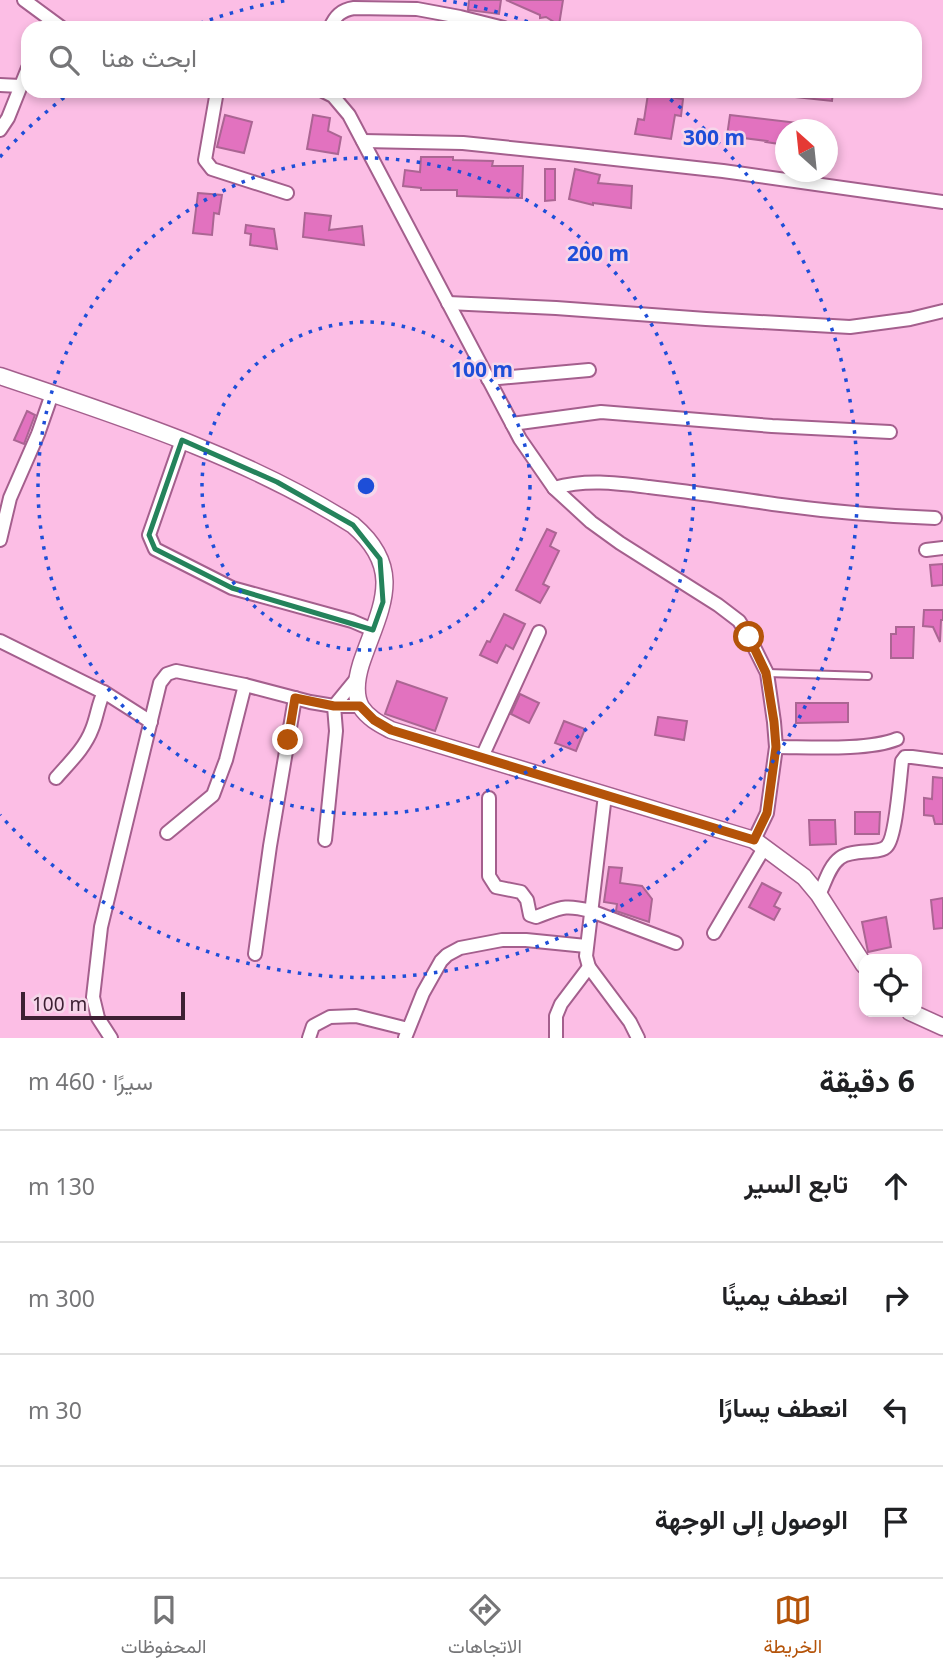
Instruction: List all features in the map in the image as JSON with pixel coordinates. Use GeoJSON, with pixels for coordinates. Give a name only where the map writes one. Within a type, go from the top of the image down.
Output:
{"type":"FeatureCollection","features":[{"type":"Feature","properties":{"kind":"street"},"geometry":{"type":"LineString","coordinates":[[24,0],[45,21]]}},
{"type":"Feature","properties":{"kind":"street"},"geometry":{"type":"LineString","coordinates":[[334,21],[344,10],[354,8],[417,9],[476,21]]}},
{"type":"Feature","properties":{"kind":"street"},"geometry":{"type":"LineString","coordinates":[[0,85],[20,86],[8,118],[0,130]]}},
{"type":"Feature","properties":{"kind":"street"},"geometry":{"type":"LineString","coordinates":[[216,98],[205,160],[212,169],[287,193]]}},
{"type":"Feature","properties":{"kind":"street"},"geometry":{"type":"LineString","coordinates":[[335,98],[363,141],[520,439],[554,488],[591,522],[698,591],[739,621],[766,673],[776,747],[767,813],[759,844],[714,933]]}},
{"type":"Feature","properties":{"kind":"street"},"geometry":{"type":"LineString","coordinates":[[363,141],[463,143],[556,152],[723,171],[943,202]]}},
{"type":"Feature","properties":{"kind":"street"},"geometry":{"type":"LineString","coordinates":[[449,303],[556,307],[850,327],[910,319],[943,311]]}},
{"type":"Feature","properties":{"kind":"street"},"geometry":{"type":"LineString","coordinates":[[488,379],[589,370]]}},
{"type":"Feature","properties":{"kind":"street"},"geometry":{"type":"LineString","coordinates":[[0,376],[155,429],[217,454],[340,516],[364,535],[380,559],[384,573],[383,602],[357,678],[360,706],[374,720],[391,730],[759,844],[804,877],[819,895],[859,957]]}},
{"type":"Feature","properties":{"kind":"street"},"geometry":{"type":"LineString","coordinates":[[0,540],[10,498],[52,394]]}},
{"type":"Feature","properties":{"kind":"street"},"geometry":{"type":"LineString","coordinates":[[512,424],[601,412],[772,426],[890,432]]}},
{"type":"Feature","properties":{"kind":"street"},"geometry":{"type":"LineString","coordinates":[[182,440],[149,534],[155,548],[232,587],[373,629]]}},
{"type":"Feature","properties":{"kind":"street"},"geometry":{"type":"LineString","coordinates":[[554,488],[602,482],[863,515],[935,518]]}},
{"type":"Feature","properties":{"kind":"street"},"geometry":{"type":"LineString","coordinates":[[926,550],[943,548]]}},
{"type":"Feature","properties":{"kind":"street"},"geometry":{"type":"LineString","coordinates":[[482,757],[539,632]]}},
{"type":"Feature","properties":{"kind":"street"},"geometry":{"type":"LineString","coordinates":[[0,641],[104,692],[150,722]]}},
{"type":"Feature","properties":{"kind":"street"},"geometry":{"type":"LineString","coordinates":[[111,1038],[98,1018],[93,997],[101,927],[160,683],[167,674],[176,671],[189,672],[334,706],[360,706]]}},
{"type":"Feature","properties":{"kind":"street"},"geometry":{"type":"LineString","coordinates":[[325,840],[336,731],[334,706],[357,678]]}},
{"type":"Feature","properties":{"kind":"street"},"geometry":{"type":"LineString","coordinates":[[167,832],[213,795],[226,760],[245,685]]}},
{"type":"Feature","properties":{"kind":"street"},"geometry":{"type":"LineString","coordinates":[[56,778],[77,754],[92,729],[104,692]]}},
{"type":"Feature","properties":{"kind":"street"},"geometry":{"type":"LineString","coordinates":[[255,954],[295,698]]}},
{"type":"Feature","properties":{"kind":"street"},"geometry":{"type":"LineString","coordinates":[[776,747],[845,747],[887,743],[897,739]]}},
{"type":"Feature","properties":{"kind":"street"},"geometry":{"type":"LineString","coordinates":[[819,895],[831,868],[841,857],[854,852],[883,850],[889,845],[902,761],[905,757],[943,761]]}},
{"type":"Feature","properties":{"kind":"street"},"geometry":{"type":"LineString","coordinates":[[605,795],[586,956],[589,967],[638,1038]]}},
{"type":"Feature","properties":{"kind":"street"},"geometry":{"type":"LineString","coordinates":[[489,798],[489,876],[496,887],[522,892],[530,915],[536,917],[558,907],[577,907],[676,943]]}},
{"type":"Feature","properties":{"kind":"street"},"geometry":{"type":"LineString","coordinates":[[309,1038],[313,1026],[330,1017],[356,1016],[407,1034],[423,993],[441,961],[460,948],[502,940],[586,946]]}},
{"type":"Feature","properties":{"kind":"street"},"geometry":{"type":"LineString","coordinates":[[556,1038],[556,1016],[561,1004],[589,967]]}},
{"type":"Feature","properties":{"kind":"street"},"geometry":{"type":"LineString","coordinates":[[921,1017],[943,1027]]}},
{"type":"Feature","properties":{"kind":"lane"},"geometry":{"type":"LineString","coordinates":[[766,673],[868,676]]}},
{"type":"Feature","properties":{"kind":"highlighted area"},"geometry":{"type":"Polygon","coordinates":[[[182,440],[277,482],[353,525],[380,559],[383,602],[373,630],[232,588],[155,549],[149,535],[182,440]]]}},
{"type":"Feature","properties":{"kind":"building"},"geometry":{"type":"Polygon","coordinates":[[[469,0],[501,0],[499,14],[468,10],[469,0]]]}},
{"type":"Feature","properties":{"kind":"building"},"geometry":{"type":"Polygon","coordinates":[[[506,0],[563,0],[560,21],[540,18],[540,15],[506,0]]]}},
{"type":"Feature","properties":{"kind":"building"},"geometry":{"type":"Polygon","coordinates":[[[647,98],[683,99],[681,116],[675,115],[671,139],[635,134],[638,119],[644,120],[647,98]]]}},
{"type":"Feature","properties":{"kind":"building"},"geometry":{"type":"Polygon","coordinates":[[[805,98],[832,98],[832,101],[805,98]]]}},
{"type":"Feature","properties":{"kind":"building"},"geometry":{"type":"Polygon","coordinates":[[[225,115],[252,122],[244,153],[217,147],[225,115]]]}},
{"type":"Feature","properties":{"kind":"building"},"geometry":{"type":"Polygon","coordinates":[[[313,115],[330,118],[328,131],[341,137],[338,154],[307,149],[313,115]]]}},
{"type":"Feature","properties":{"kind":"building"},"geometry":{"type":"Polygon","coordinates":[[[730,115],[775,120],[775,143],[727,136],[730,115]]]}},
{"type":"Feature","properties":{"kind":"building"},"geometry":{"type":"Polygon","coordinates":[[[421,157],[453,157],[453,160],[493,161],[492,166],[523,166],[522,198],[457,196],[457,190],[421,190],[403,186],[405,170],[420,172],[421,157]]]}},
{"type":"Feature","properties":{"kind":"building"},"geometry":{"type":"Polygon","coordinates":[[[545,169],[555,169],[555,200],[545,201],[545,169]]]}},
{"type":"Feature","properties":{"kind":"building"},"geometry":{"type":"Polygon","coordinates":[[[575,169],[600,175],[598,183],[632,186],[631,208],[593,205],[569,199],[575,169]]]}},
{"type":"Feature","properties":{"kind":"building"},"geometry":{"type":"Polygon","coordinates":[[[198,193],[222,195],[219,214],[214,213],[212,235],[193,233],[198,193]]]}},
{"type":"Feature","properties":{"kind":"building"},"geometry":{"type":"Polygon","coordinates":[[[305,213],[331,216],[329,230],[362,226],[364,245],[303,237],[305,213]]]}},
{"type":"Feature","properties":{"kind":"building"},"geometry":{"type":"Polygon","coordinates":[[[246,225],[274,229],[277,249],[250,245],[251,234],[245,233],[246,225]]]}},
{"type":"Feature","properties":{"kind":"building"},"geometry":{"type":"Polygon","coordinates":[[[27,411],[35,415],[24,444],[14,440],[27,411]]]}},
{"type":"Feature","properties":{"kind":"building"},"geometry":{"type":"Polygon","coordinates":[[[547,529],[556,533],[550,546],[559,551],[543,584],[549,587],[540,603],[516,590],[547,529]]]}},
{"type":"Feature","properties":{"kind":"building"},"geometry":{"type":"Polygon","coordinates":[[[943,564],[943,585],[932,586],[930,565],[943,564]]]}},
{"type":"Feature","properties":{"kind":"building"},"geometry":{"type":"Polygon","coordinates":[[[924,610],[943,610],[940,642],[933,627],[923,626],[924,610]]]}},
{"type":"Feature","properties":{"kind":"building"},"geometry":{"type":"Polygon","coordinates":[[[504,614],[525,624],[513,649],[506,645],[497,663],[480,655],[504,614]]]}},
{"type":"Feature","properties":{"kind":"building"},"geometry":{"type":"Polygon","coordinates":[[[896,627],[914,627],[913,658],[891,658],[891,634],[896,634],[896,627]]]}},
{"type":"Feature","properties":{"kind":"building"},"geometry":{"type":"Polygon","coordinates":[[[397,681],[447,698],[435,731],[385,714],[397,681]]]}},
{"type":"Feature","properties":{"kind":"building"},"geometry":{"type":"Polygon","coordinates":[[[520,694],[539,703],[529,723],[511,714],[520,694]]]}},
{"type":"Feature","properties":{"kind":"building"},"geometry":{"type":"Polygon","coordinates":[[[796,703],[848,703],[848,722],[796,723],[796,703]]]}},
{"type":"Feature","properties":{"kind":"building"},"geometry":{"type":"Polygon","coordinates":[[[658,717],[687,721],[684,740],[655,735],[658,717]]]}},
{"type":"Feature","properties":{"kind":"building"},"geometry":{"type":"Polygon","coordinates":[[[564,721],[585,729],[576,751],[555,743],[564,721]]]}},
{"type":"Feature","properties":{"kind":"building"},"geometry":{"type":"Polygon","coordinates":[[[933,777],[943,778],[943,824],[935,824],[933,816],[924,815],[924,798],[932,799],[933,777]]]}},
{"type":"Feature","properties":{"kind":"building"},"geometry":{"type":"Polygon","coordinates":[[[855,812],[880,812],[879,834],[855,834],[855,812]]]}},
{"type":"Feature","properties":{"kind":"building"},"geometry":{"type":"Polygon","coordinates":[[[809,820],[835,820],[836,844],[810,845],[809,820]]]}},
{"type":"Feature","properties":{"kind":"building"},"geometry":{"type":"Polygon","coordinates":[[[609,867],[622,868],[620,883],[642,886],[652,899],[649,922],[616,911],[617,904],[604,902],[609,867]]]}},
{"type":"Feature","properties":{"kind":"building"},"geometry":{"type":"Polygon","coordinates":[[[762,883],[781,893],[774,906],[780,909],[774,920],[749,907],[762,883]]]}},
{"type":"Feature","properties":{"kind":"building"},"geometry":{"type":"Polygon","coordinates":[[[943,898],[943,928],[934,929],[931,900],[943,898]]]}},
{"type":"Feature","properties":{"kind":"building"},"geometry":{"type":"Polygon","coordinates":[[[886,917],[891,947],[868,952],[862,922],[886,917]]]}},
{"type":"Feature","properties":{"kind":"route"},"geometry":{"type":"LineString","coordinates":[[288,740],[295,698],[334,706],[360,706],[374,720],[391,730],[754,840],[767,813],[776,747],[766,673],[749,637]]}}]}
